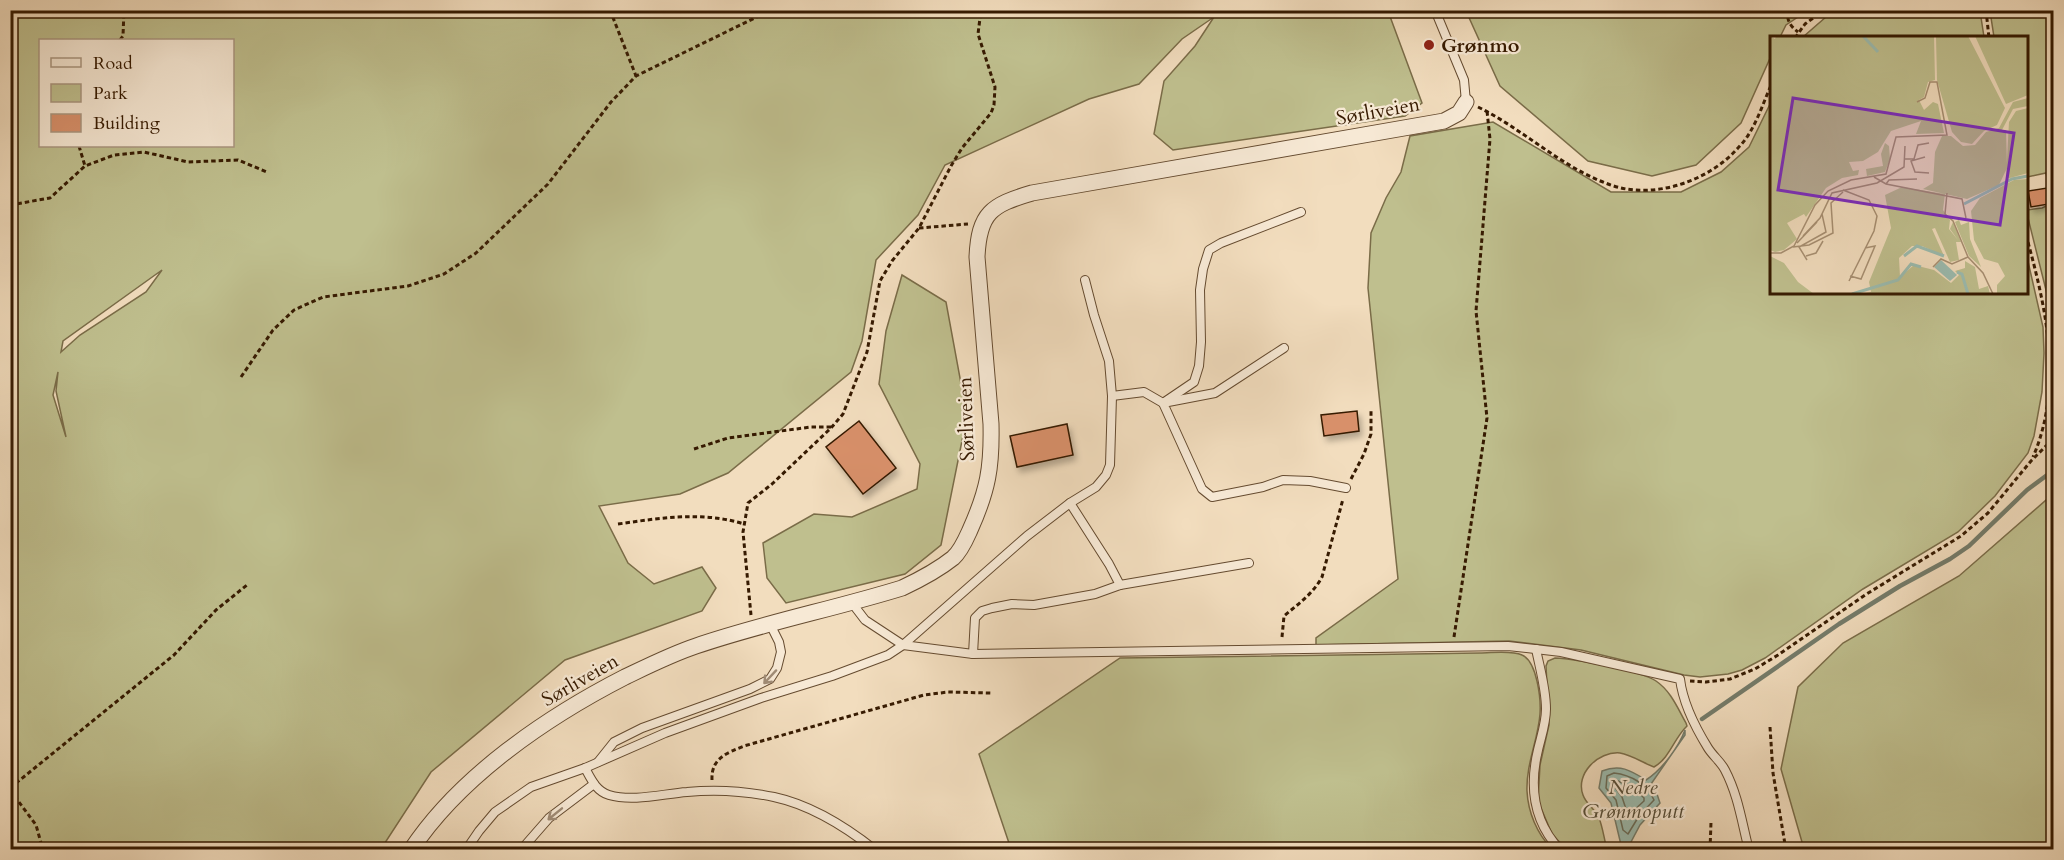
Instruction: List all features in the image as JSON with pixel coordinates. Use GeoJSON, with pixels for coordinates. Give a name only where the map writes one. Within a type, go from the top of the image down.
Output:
{"type":"FeatureCollection","features":[{"type":"Feature","properties":{"kind":"street","name":"Sørliveien"},"geometry":{"type":"LineString","coordinates":[[411,849],[455,795],[532,732],[599,691],[694,646],[902,588],[921,579],[955,557],[966,540],[984,499],[992,450],[977,257],[981,224],[995,208],[1032,193],[1444,121],[1458,113],[1466,102]]}},
{"type":"Feature","properties":{"kind":"lane"},"geometry":{"type":"LineString","coordinates":[[1435,10],[1464,80],[1466,102]]}},
{"type":"Feature","properties":{"kind":"lane"},"geometry":{"type":"LineString","coordinates":[[1163,404],[1194,382],[1199,366],[1200,290],[1204,261],[1209,250],[1221,243],[1300,212]]}},
{"type":"Feature","properties":{"kind":"lane"},"geometry":{"type":"LineString","coordinates":[[466,849],[495,812],[531,787],[585,768],[665,733],[761,698],[832,676],[888,654],[903,645],[1028,536],[1070,503],[1096,487],[1106,475],[1110,465],[1112,396],[1108,361],[1085,280]]}},
{"type":"Feature","properties":{"kind":"lane"},"geometry":{"type":"LineString","coordinates":[[1163,404],[1215,393],[1284,348]]}},
{"type":"Feature","properties":{"kind":"lane"},"geometry":{"type":"LineString","coordinates":[[1112,396],[1144,392],[1163,404],[1202,489],[1212,497],[1263,487],[1283,480],[1310,481],[1346,488]]}},
{"type":"Feature","properties":{"kind":"lane"},"geometry":{"type":"LineString","coordinates":[[1070,503],[1120,585]]}},
{"type":"Feature","properties":{"kind":"lane"},"geometry":{"type":"LineString","coordinates":[[973,654],[975,618],[982,612],[1002,606],[1034,605],[1095,594],[1120,585],[1249,562]]}},
{"type":"Feature","properties":{"kind":"lane"},"geometry":{"type":"LineString","coordinates":[[852,603],[865,620],[903,645],[973,654],[1508,646],[1561,652],[1680,679],[1681,691],[1692,719],[1709,749],[1724,769],[1737,798],[1747,842]]}},
{"type":"Feature","properties":{"kind":"lane"},"geometry":{"type":"LineString","coordinates":[[597,763],[614,742],[642,728],[764,684],[777,668],[781,652],[770,624]]}},
{"type":"Feature","properties":{"kind":"lane"},"geometry":{"type":"LineString","coordinates":[[1536,649],[1546,708],[1534,766],[1534,801],[1542,825],[1560,849]]}},
{"type":"Feature","properties":{"kind":"lane"},"geometry":{"type":"LineString","coordinates":[[585,768],[594,784],[608,795],[625,797],[711,791],[747,792],[777,797],[803,806],[836,822],[875,849]]}},
{"type":"Feature","properties":{"kind":"lane"},"geometry":{"type":"LineString","coordinates":[[521,849],[549,818],[594,784]]}},
{"type":"Feature","properties":{"kind":"path"},"geometry":{"type":"LineString","coordinates":[[121,39],[123,36],[124,10]]}},
{"type":"Feature","properties":{"kind":"path"},"geometry":{"type":"LineString","coordinates":[[610,10],[636,76]]}},
{"type":"Feature","properties":{"kind":"path"},"geometry":{"type":"LineString","coordinates":[[241,377],[273,330],[294,310],[323,297],[408,286],[444,274],[476,253],[548,184],[610,102],[636,76],[771,10]]}},
{"type":"Feature","properties":{"kind":"path"},"geometry":{"type":"LineString","coordinates":[[752,629],[743,532],[748,503],[772,484],[843,414],[867,352],[880,281],[892,261],[919,228],[962,148],[991,113],[995,87],[978,34],[981,10]]}},
{"type":"Feature","properties":{"kind":"path"},"geometry":{"type":"LineString","coordinates":[[1789,10],[1787,14],[1790,26],[1798,32]]}},
{"type":"Feature","properties":{"kind":"path"},"geometry":{"type":"LineString","coordinates":[[1796,36],[1805,24],[1824,10]]}},
{"type":"Feature","properties":{"kind":"path"},"geometry":{"type":"LineString","coordinates":[[1986,10],[1989,36]]}},
{"type":"Feature","properties":{"kind":"path"},"geometry":{"type":"LineString","coordinates":[[1466,102],[1487,111],[1570,165],[1608,184],[1625,189],[1649,189],[1677,186],[1715,168],[1738,148],[1755,123],[1770,88]]}},
{"type":"Feature","properties":{"kind":"path"},"geometry":{"type":"LineString","coordinates":[[1453,646],[1487,418],[1476,311],[1490,139],[1487,111]]}},
{"type":"Feature","properties":{"kind":"path"},"geometry":{"type":"LineString","coordinates":[[79,147],[85,166]]}},
{"type":"Feature","properties":{"kind":"path"},"geometry":{"type":"LineString","coordinates":[[10,205],[50,198],[85,166],[114,155],[144,152],[188,162],[238,160],[267,172]]}},
{"type":"Feature","properties":{"kind":"path"},"geometry":{"type":"LineString","coordinates":[[919,228],[981,224]]}},
{"type":"Feature","properties":{"kind":"path"},"geometry":{"type":"LineString","coordinates":[[2028,243],[2044,306],[2049,361],[2049,377],[2039,442],[2031,461]]}},
{"type":"Feature","properties":{"kind":"path"},"geometry":{"type":"LineString","coordinates":[[1282,637],[1284,616],[1309,595],[1322,578],[1346,488],[1364,454],[1371,434],[1371,410]]}},
{"type":"Feature","properties":{"kind":"path"},"geometry":{"type":"LineString","coordinates":[[694,449],[728,438],[812,427],[832,427]]}},
{"type":"Feature","properties":{"kind":"path"},"geometry":{"type":"LineString","coordinates":[[1680,679],[1706,682],[1730,679],[1764,665],[1865,595],[1931,556],[1974,526],[2054,438]]}},
{"type":"Feature","properties":{"kind":"path"},"geometry":{"type":"LineString","coordinates":[[618,524],[688,516],[724,518],[744,524]]}},
{"type":"Feature","properties":{"kind":"path"},"geometry":{"type":"LineString","coordinates":[[43,849],[36,825],[10,789],[174,655],[216,610],[247,585]]}},
{"type":"Feature","properties":{"kind":"path"},"geometry":{"type":"LineString","coordinates":[[711,791],[712,770],[716,761],[724,754],[744,746],[924,695],[948,692],[991,693]]}},
{"type":"Feature","properties":{"kind":"path"},"geometry":{"type":"LineString","coordinates":[[1770,727],[1773,773],[1786,849]]}},
{"type":"Feature","properties":{"kind":"path"},"geometry":{"type":"LineString","coordinates":[[1710,849],[1712,822]]}},
{"type":"Feature","properties":{"kind":"green space"},"geometry":{"type":"Polygon","coordinates":[[[1834,10],[1980,11],[1984,36],[1804,36],[1834,10]]]}},
{"type":"Feature","properties":{"kind":"green space"},"geometry":{"type":"Polygon","coordinates":[[[10,11],[1388,11],[1422,103],[1405,116],[1173,150],[1154,134],[1164,81],[1195,46],[1214,17],[1182,39],[1139,84],[1089,99],[945,165],[918,215],[876,260],[862,341],[851,372],[728,473],[680,494],[599,506],[628,563],[654,584],[702,567],[716,588],[702,611],[565,660],[431,772],[381,849],[11,849],[10,11]],[[162,270],[63,341],[61,352],[80,335],[146,292],[162,270]],[[58,372],[53,395],[66,437],[56,391],[58,372]]]}},
{"type":"Feature","properties":{"kind":"green space"},"geometry":{"type":"Polygon","coordinates":[[[1466,11],[1807,11],[1786,25],[1780,36],[1770,36],[1770,58],[1741,123],[1696,165],[1652,176],[1588,161],[1500,86],[1466,11]]]}},
{"type":"Feature","properties":{"kind":"green space"},"geometry":{"type":"Polygon","coordinates":[[[1990,11],[2053,11],[2053,203],[2046,173],[2028,177],[2028,36],[1994,36],[1990,11]]]}},
{"type":"Feature","properties":{"kind":"green space"},"geometry":{"type":"Polygon","coordinates":[[[1770,104],[1770,294],[2028,294],[2028,261],[2043,327],[2042,392],[2034,436],[2028,453],[1995,496],[1958,532],[1863,589],[1765,658],[1742,670],[1728,674],[1700,677],[1684,675],[1581,650],[1509,641],[1316,645],[1316,638],[1398,579],[1368,288],[1371,233],[1386,198],[1401,172],[1410,136],[1493,122],[1611,192],[1681,192],[1721,172],[1749,147],[1770,104]]]}},
{"type":"Feature","properties":{"kind":"green space"},"geometry":{"type":"Polygon","coordinates":[[[2053,203],[2053,348],[2050,306],[2028,218],[2028,210],[2042,208],[2053,203]]]}},
{"type":"Feature","properties":{"kind":"green space"},"geometry":{"type":"Polygon","coordinates":[[[902,275],[946,302],[967,416],[941,545],[905,574],[786,603],[767,578],[763,543],[814,514],[852,517],[917,489],[920,464],[879,384],[886,331],[902,275]]]}},
{"type":"Feature","properties":{"kind":"green space"},"geometry":{"type":"Polygon","coordinates":[[[2053,366],[2054,428],[2052,429],[2048,420],[2053,366]]]}},
{"type":"Feature","properties":{"kind":"green space"},"geometry":{"type":"Polygon","coordinates":[[[2053,494],[2053,849],[1804,849],[1781,769],[1798,687],[1843,643],[1959,576],[2053,494]]]}},
{"type":"Feature","properties":{"kind":"green space"},"geometry":{"type":"Polygon","coordinates":[[[1507,652],[1522,655],[1535,672],[1539,690],[1540,714],[1528,771],[1527,791],[1531,815],[1538,830],[1552,849],[1011,849],[979,754],[1120,658],[1507,652]]]}},
{"type":"Feature","properties":{"kind":"green space"},"geometry":{"type":"Polygon","coordinates":[[[1555,658],[1623,670],[1656,681],[1670,695],[1687,726],[1664,758],[1654,767],[1624,754],[1612,753],[1597,760],[1585,772],[1581,787],[1583,795],[1599,818],[1607,849],[1566,849],[1552,834],[1538,801],[1540,765],[1549,725],[1546,666],[1548,661],[1555,658]]]}},
{"type":"Feature","properties":{"kind":"water","name":"Nedre Grønmoputt"},"geometry":{"type":"Polygon","coordinates":[[[1669,758],[1651,784],[1660,803],[1640,825],[1630,849],[1622,849],[1611,803],[1599,788],[1602,771],[1620,768],[1646,780],[1669,758]]]}},
{"type":"Feature","properties":{"kind":"building"},"geometry":{"type":"Polygon","coordinates":[[[2047,188],[2049,204],[2031,207],[2028,191],[2047,188]]]}},
{"type":"Feature","properties":{"kind":"building"},"geometry":{"type":"Polygon","coordinates":[[[1357,411],[1359,431],[1324,436],[1321,415],[1357,411]]]}},
{"type":"Feature","properties":{"kind":"building"},"geometry":{"type":"Polygon","coordinates":[[[859,421],[896,468],[863,494],[826,447],[859,421]]]}},
{"type":"Feature","properties":{"kind":"building"},"geometry":{"type":"Polygon","coordinates":[[[1067,424],[1073,455],[1017,467],[1010,436],[1067,424]]]}},
{"type":"Feature","properties":{"kind":"waterway"},"geometry":{"type":"LineString","coordinates":[[1702,719],[1839,624],[1969,546],[2027,490],[2054,470]]}},
{"type":"Feature","properties":{"kind":"place","name":"Grønmo"},"geometry":{"type":"Point","coordinates":[1429,45]}}]}
